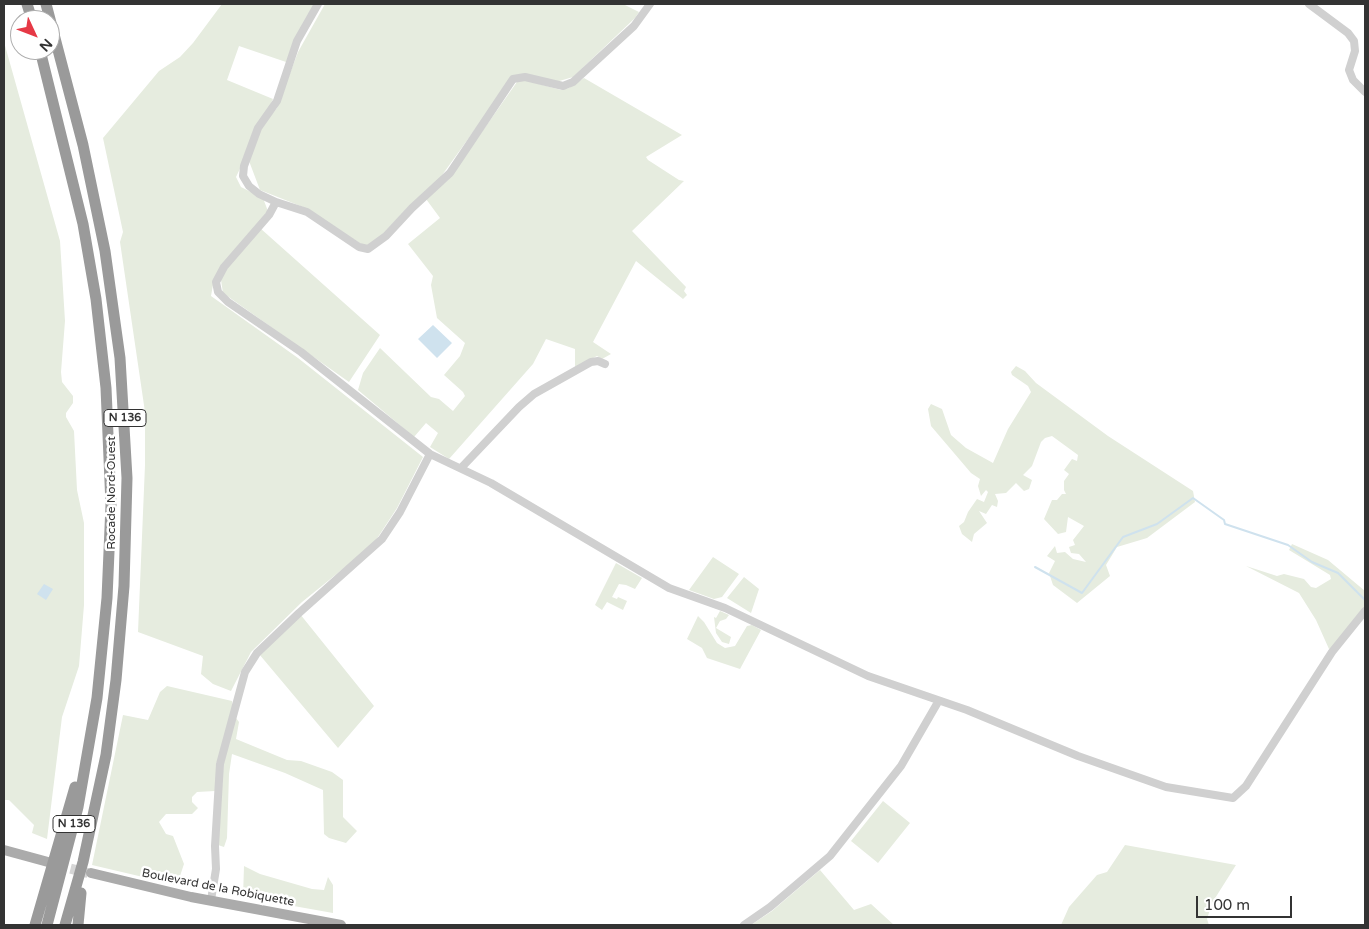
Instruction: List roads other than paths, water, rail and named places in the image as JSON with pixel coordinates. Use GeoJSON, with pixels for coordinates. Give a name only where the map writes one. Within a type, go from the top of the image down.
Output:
{"type":"FeatureCollection","features":[{"type":"Feature","properties":{"kind":"highway","name":"Rocade Nord-Ouest"},"geometry":{"type":"LineString","coordinates":[[46,4],[83,145],[105,251],[120,358],[124,416],[127,534],[124,595],[116,680],[106,754],[88,837],[65,925]]}},
{"type":"Feature","properties":{"kind":"highway","name":"Rocade Nord-Ouest"},"geometry":{"type":"LineString","coordinates":[[42,60],[83,224],[97,309],[106,388],[110,470],[110,539],[103,646],[94,720],[78,807],[47,925]]}},
{"type":"Feature","properties":{"kind":"highway"},"geometry":{"type":"LineString","coordinates":[[35,925],[94,720]]}},
{"type":"Feature","properties":{"kind":"highway"},"geometry":{"type":"LineString","coordinates":[[78,925],[80,901],[88,864],[88,837]]}},
{"type":"Feature","properties":{"kind":"main road"},"geometry":{"type":"LineString","coordinates":[[7,853],[48,862]]}},
{"type":"Feature","properties":{"kind":"main road","name":"Boulevard de la Robiquette"},"geometry":{"type":"LineString","coordinates":[[91,874],[210,900],[342,925]]}},
{"type":"Feature","properties":{"kind":"street"},"geometry":{"type":"LineString","coordinates":[[318,4],[297,41],[277,101],[258,128],[244,166],[243,176],[249,186],[276,202],[303,210],[365,249],[381,241],[412,208],[450,173],[513,79],[525,77],[563,86],[573,82],[634,26],[650,4]]}},
{"type":"Feature","properties":{"kind":"street"},"geometry":{"type":"LineString","coordinates":[[1309,4],[1348,33],[1354,41],[1355,51],[1349,70],[1352,80],[1365,92]]}},
{"type":"Feature","properties":{"kind":"street"},"geometry":{"type":"LineString","coordinates":[[276,202],[269,216],[224,267],[216,282],[218,292],[228,302],[301,352],[430,454],[461,468],[670,588],[725,608],[868,676],[938,702],[968,710],[1078,756],[1148,781],[1190,792],[1233,798],[1246,786],[1332,652],[1365,611]]}},
{"type":"Feature","properties":{"kind":"street"},"geometry":{"type":"LineString","coordinates":[[461,468],[519,406],[534,394],[591,362],[596,361],[605,364]]}},
{"type":"Feature","properties":{"kind":"street"},"geometry":{"type":"LineString","coordinates":[[210,900],[215,875],[220,764],[245,672],[257,653],[286,624],[382,539],[400,512],[430,454]]}},
{"type":"Feature","properties":{"kind":"street"},"geometry":{"type":"LineString","coordinates":[[744,925],[830,856],[896,772],[938,702]]}},
{"type":"Feature","properties":{"kind":"water"},"geometry":{"type":"Polygon","coordinates":[[[433,325],[452,343],[437,358],[418,339],[433,325]]]}},
{"type":"Feature","properties":{"kind":"water"},"geometry":{"type":"Polygon","coordinates":[[[44,584],[53,589],[46,600],[37,594],[44,584]]]}},
{"type":"Feature","properties":{"kind":"waterway"},"geometry":{"type":"LineString","coordinates":[[1035,567],[1082,593],[1123,537],[1157,524],[1193,498],[1224,520],[1225,524],[1288,545],[1312,562],[1338,573],[1365,600]]}},
{"type":"Feature","properties":{"kind":"tunnel"},"geometry":{"type":"LineString","coordinates":[[56,865],[88,873]]}}]}
